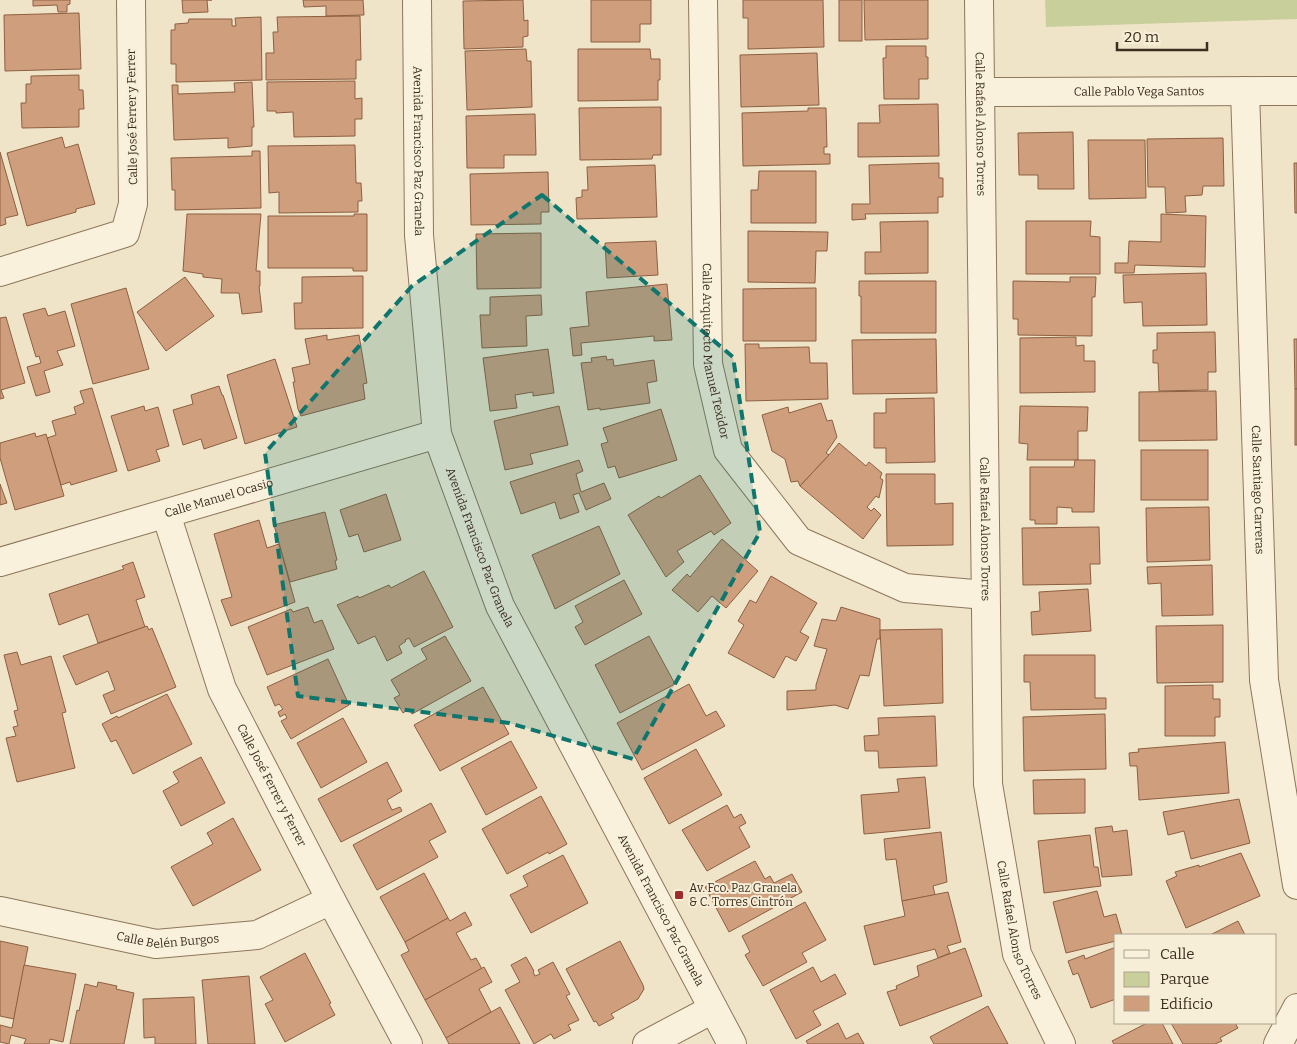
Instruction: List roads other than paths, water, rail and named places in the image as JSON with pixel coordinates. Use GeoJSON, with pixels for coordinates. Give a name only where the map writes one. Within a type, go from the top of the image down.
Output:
{"type":"FeatureCollection","features":[{"type":"Feature","properties":{"kind":"street","name":"Calle José Ferrer y Ferrer"},"geometry":{"type":"LineString","coordinates":[[0,272],[125,233],[134,204],[131,0]]}},
{"type":"Feature","properties":{"kind":"street","name":"Avenida Francisco Paz Granela"},"geometry":{"type":"LineString","coordinates":[[417,0],[419,235],[437,434],[500,606],[732,1044]]}},
{"type":"Feature","properties":{"kind":"street","name":"Calle Arquitecto Manuel Texidor"},"geometry":{"type":"LineString","coordinates":[[703,0],[708,364],[728,450],[799,541],[905,588],[985,595]]}},
{"type":"Feature","properties":{"kind":"street","name":"Calle Rafael Alonso Torres"},"geometry":{"type":"LineString","coordinates":[[979,0],[988,784],[1017,954],[1061,1044]]}},
{"type":"Feature","properties":{"kind":"street","name":"Calle Santiago Carreras"},"geometry":{"type":"LineString","coordinates":[[1245,91],[1264,680],[1297,885]]}},
{"type":"Feature","properties":{"kind":"street","name":"Calle Pablo Vega Santos"},"geometry":{"type":"LineString","coordinates":[[980,92],[1297,91]]}},
{"type":"Feature","properties":{"kind":"street","name":"Calle Manuel Ocasio"},"geometry":{"type":"LineString","coordinates":[[0,562],[437,434]]}},
{"type":"Feature","properties":{"kind":"street","name":"Calle José Ferrer y Ferrer"},"geometry":{"type":"LineString","coordinates":[[166,514],[222,689],[330,900],[408,1044]]}},
{"type":"Feature","properties":{"kind":"street","name":"Calle Belén Burgos"},"geometry":{"type":"LineString","coordinates":[[0,911],[156,944],[257,935],[330,900]]}},
{"type":"Feature","properties":{"kind":"street"},"geometry":{"type":"LineString","coordinates":[[1278,1044],[1297,1008]]}},
{"type":"Feature","properties":{"kind":"street"},"geometry":{"type":"LineString","coordinates":[[647,1044],[713,1009]]}},
{"type":"Feature","properties":{"kind":"place","name":"Av. Fco. Paz Granela & C. Torres Cintrón"},"geometry":{"type":"Point","coordinates":[679,895]}}]}
